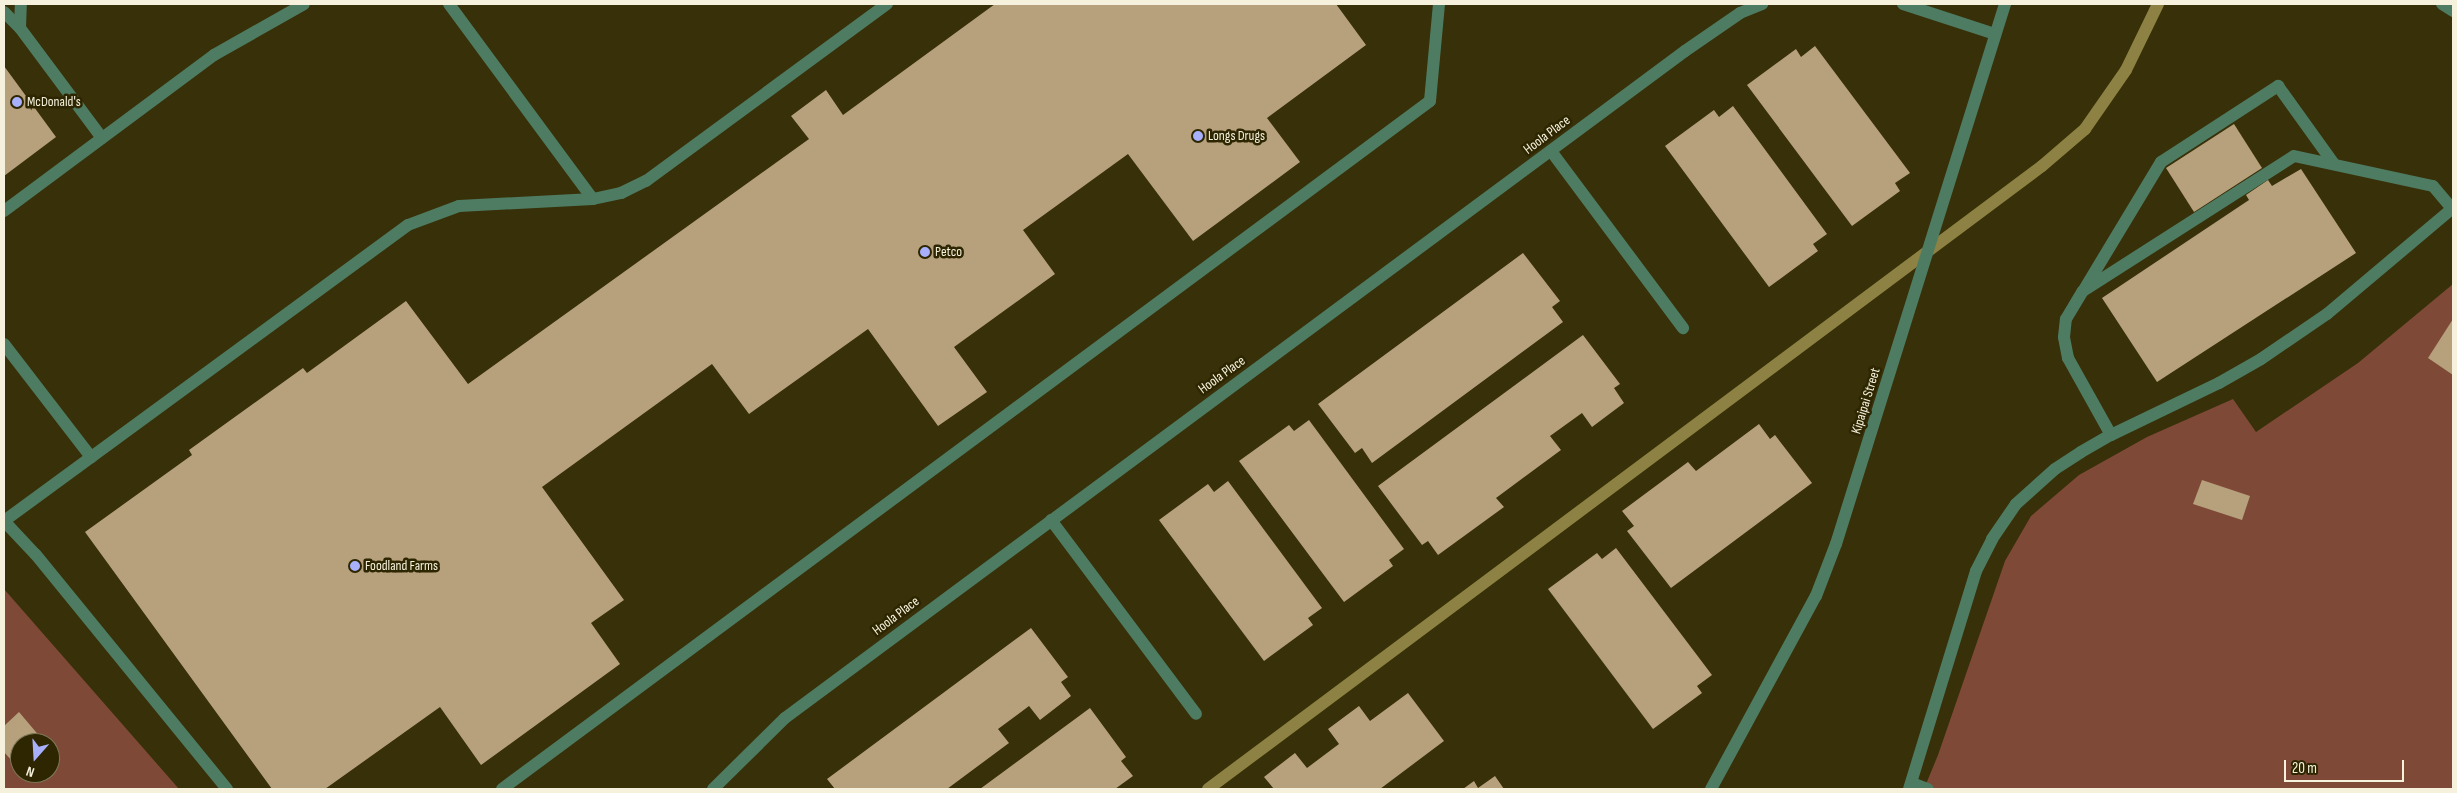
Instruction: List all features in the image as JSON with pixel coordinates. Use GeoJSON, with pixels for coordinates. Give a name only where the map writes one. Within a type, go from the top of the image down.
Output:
{"type":"FeatureCollection","features":[{"type":"Feature","properties":{"kind":"street"},"geometry":{"type":"LineString","coordinates":[[20,28],[21,4]]}},
{"type":"Feature","properties":{"kind":"street"},"geometry":{"type":"LineString","coordinates":[[4,211],[214,55],[304,4]]}},
{"type":"Feature","properties":{"kind":"street"},"geometry":{"type":"LineString","coordinates":[[449,4],[593,198]]}},
{"type":"Feature","properties":{"kind":"street"},"geometry":{"type":"LineString","coordinates":[[227,789],[41,562],[4,521],[408,225],[459,206],[593,198],[621,193],[646,181],[887,4]]}},
{"type":"Feature","properties":{"kind":"street"},"geometry":{"type":"LineString","coordinates":[[502,789],[1430,101],[1439,4]]}},
{"type":"Feature","properties":{"kind":"street","name":"Hoola Place"},"geometry":{"type":"LineString","coordinates":[[713,789],[785,718],[1718,28],[1740,13],[1762,4]]}},
{"type":"Feature","properties":{"kind":"street"},"geometry":{"type":"LineString","coordinates":[[1903,4],[1995,34]]}},
{"type":"Feature","properties":{"kind":"street","name":"Kipaipai Street"},"geometry":{"type":"LineString","coordinates":[[1711,789],[1816,596],[1861,470],[1915,288],[2005,4]]}},
{"type":"Feature","properties":{"kind":"street"},"geometry":{"type":"LineString","coordinates":[[2442,4],[2453,11]]}},
{"type":"Feature","properties":{"kind":"street"},"geometry":{"type":"LineString","coordinates":[[4,12],[20,28],[102,138]]}},
{"type":"Feature","properties":{"kind":"street"},"geometry":{"type":"LineString","coordinates":[[2111,435],[2068,358],[2064,337],[2066,319],[2161,162],[2278,86],[2334,164]]}},
{"type":"Feature","properties":{"kind":"street"},"geometry":{"type":"LineString","coordinates":[[1551,151],[1683,328]]}},
{"type":"Feature","properties":{"kind":"street"},"geometry":{"type":"LineString","coordinates":[[1928,789],[1911,786],[1976,571],[1992,539],[2016,504],[2055,469],[2111,435],[2219,383],[2260,359],[2327,314],[2453,208],[2433,186],[2294,156],[2083,291]]}},
{"type":"Feature","properties":{"kind":"street"},"geometry":{"type":"LineString","coordinates":[[4,344],[91,457]]}},
{"type":"Feature","properties":{"kind":"street"},"geometry":{"type":"LineString","coordinates":[[1051,520],[1196,714]]}},
{"type":"Feature","properties":{"kind":"shaded area"},"geometry":{"type":"Polygon","coordinates":[[[2453,284],[2453,789],[1924,789],[1938,755],[2005,561],[2031,516],[2079,475],[2147,437],[2233,399],[2256,432],[2358,363],[2453,284]]]}},
{"type":"Feature","properties":{"kind":"shaded area"},"geometry":{"type":"Polygon","coordinates":[[[4,589],[179,789],[4,789],[4,589]]]}},
{"type":"Feature","properties":{"kind":"building"},"geometry":{"type":"Polygon","coordinates":[[[995,4],[1336,4],[1366,45],[1267,118],[1300,162],[1193,241],[1128,154],[1023,230],[1055,274],[954,347],[987,392],[938,426],[868,329],[749,414],[712,364],[542,487],[624,600],[591,623],[620,664],[481,765],[440,707],[325,789],[272,789],[85,532],[192,455],[189,450],[303,368],[307,373],[406,301],[468,384],[809,139],[791,116],[826,90],[843,115],[995,4]]]}},
{"type":"Feature","properties":{"kind":"building"},"geometry":{"type":"Polygon","coordinates":[[[1815,46],[1910,173],[1895,183],[1900,191],[1852,226],[1747,85],[1796,49],[1801,57],[1815,46]]]}},
{"type":"Feature","properties":{"kind":"building","name":"McDonald's"},"geometry":{"type":"Polygon","coordinates":[[[4,66],[56,137],[4,176],[4,66]]]}},
{"type":"Feature","properties":{"kind":"building"},"geometry":{"type":"Polygon","coordinates":[[[1733,106],[1827,234],[1813,244],[1818,251],[1769,287],[1665,146],[1714,110],[1719,117],[1733,106]]]}},
{"type":"Feature","properties":{"kind":"building"},"geometry":{"type":"Polygon","coordinates":[[[2234,124],[2262,168],[2194,212],[2166,168],[2234,124]]]}},
{"type":"Feature","properties":{"kind":"building"},"geometry":{"type":"Polygon","coordinates":[[[2301,169],[2356,253],[2157,382],[2102,298],[2249,200],[2246,195],[2268,180],[2272,186],[2301,169]]]}},
{"type":"Feature","properties":{"kind":"building"},"geometry":{"type":"Polygon","coordinates":[[[1523,253],[1560,301],[1552,307],[1563,322],[1372,463],[1362,448],[1355,453],[1318,404],[1523,253]]]}},
{"type":"Feature","properties":{"kind":"building"},"geometry":{"type":"Polygon","coordinates":[[[2453,319],[2453,375],[2428,358],[2453,319]]]}},
{"type":"Feature","properties":{"kind":"building"},"geometry":{"type":"Polygon","coordinates":[[[1583,335],[1620,384],[1614,388],[1624,403],[1592,427],[1582,413],[1550,436],[1561,450],[1496,498],[1504,507],[1438,555],[1428,541],[1422,545],[1378,486],[1583,335]]]}},
{"type":"Feature","properties":{"kind":"building"},"geometry":{"type":"Polygon","coordinates":[[[1309,420],[1404,549],[1389,560],[1393,566],[1344,602],[1239,461],[1289,425],[1294,431],[1309,420]]]}},
{"type":"Feature","properties":{"kind":"building"},"geometry":{"type":"Polygon","coordinates":[[[1759,424],[1770,439],[1775,435],[1812,483],[1671,588],[1627,531],[1634,526],[1622,511],[1688,462],[1696,471],[1759,424]]]}},
{"type":"Feature","properties":{"kind":"building"},"geometry":{"type":"Polygon","coordinates":[[[2202,480],[2250,496],[2242,520],[2193,504],[2202,480]]]}},
{"type":"Feature","properties":{"kind":"building"},"geometry":{"type":"Polygon","coordinates":[[[1228,481],[1322,608],[1308,618],[1313,625],[1264,661],[1159,520],[1208,484],[1214,492],[1228,481]]]}},
{"type":"Feature","properties":{"kind":"building"},"geometry":{"type":"Polygon","coordinates":[[[1616,548],[1712,675],[1697,686],[1702,693],[1653,729],[1548,589],[1597,553],[1602,559],[1616,548]]]}},
{"type":"Feature","properties":{"kind":"building"},"geometry":{"type":"Polygon","coordinates":[[[1031,628],[1068,677],[1061,682],[1071,696],[1040,720],[1029,706],[998,729],[1009,743],[947,789],[835,789],[827,779],[1031,628]]]}},
{"type":"Feature","properties":{"kind":"building"},"geometry":{"type":"Polygon","coordinates":[[[1408,693],[1444,741],[1380,789],[1274,789],[1264,777],[1295,753],[1307,768],[1339,744],[1328,729],[1359,706],[1370,721],[1408,693]]]}},
{"type":"Feature","properties":{"kind":"building"},"geometry":{"type":"Polygon","coordinates":[[[1090,708],[1126,757],[1121,761],[1133,776],[1115,789],[980,789],[1090,708]]]}},
{"type":"Feature","properties":{"kind":"building"},"geometry":{"type":"Polygon","coordinates":[[[19,712],[37,733],[10,733],[10,759],[4,752],[4,726],[19,712]]]}},
{"type":"Feature","properties":{"kind":"building"},"geometry":{"type":"Polygon","coordinates":[[[1495,776],[1504,789],[1463,789],[1474,781],[1478,788],[1495,776]]]}},
{"type":"Feature","properties":{"kind":"waterway"},"geometry":{"type":"LineString","coordinates":[[1208,789],[2042,166],[2085,129],[2126,70],[2158,4]]}},
{"type":"Feature","properties":{"kind":"place","name":"McDonald's"},"geometry":{"type":"Point","coordinates":[17,102]}},
{"type":"Feature","properties":{"kind":"place","name":"Longs Drugs"},"geometry":{"type":"Point","coordinates":[1198,136]}},
{"type":"Feature","properties":{"kind":"place","name":"Petco"},"geometry":{"type":"Point","coordinates":[925,252]}},
{"type":"Feature","properties":{"kind":"place","name":"Foodland Farms"},"geometry":{"type":"Point","coordinates":[355,566]}}]}
